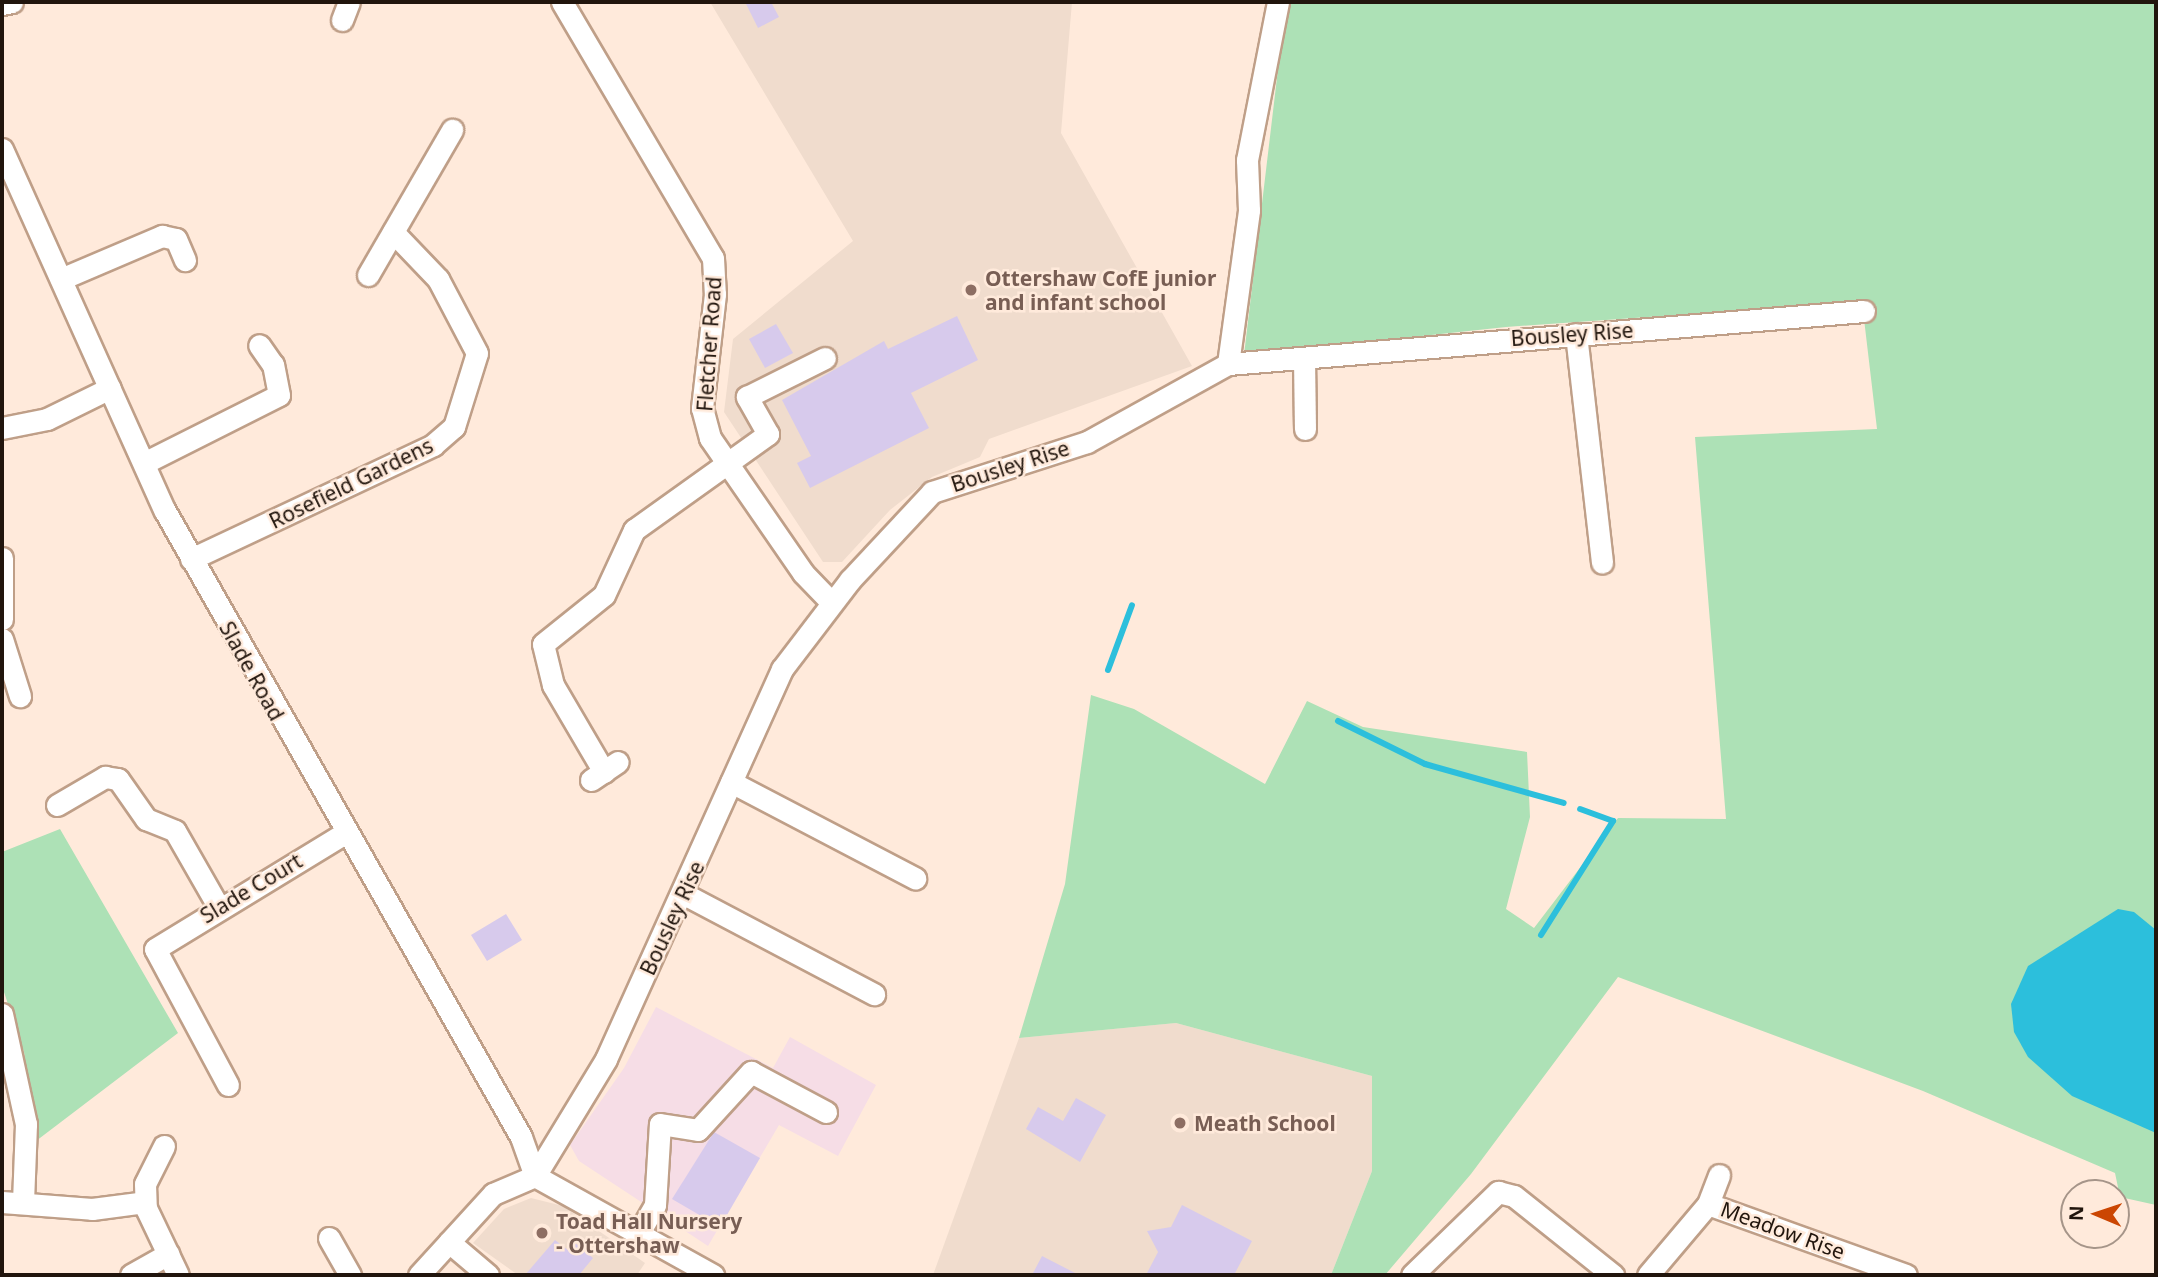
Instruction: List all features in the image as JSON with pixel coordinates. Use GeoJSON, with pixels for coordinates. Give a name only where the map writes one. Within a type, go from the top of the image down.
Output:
{"type":"FeatureCollection","features":[{"type":"Feature","properties":{"kind":"street"},"geometry":{"type":"LineString","coordinates":[[2,4],[12,2]]}},
{"type":"Feature","properties":{"kind":"street"},"geometry":{"type":"LineString","coordinates":[[1228,364],[1249,210],[1247,160],[1278,2]]}},
{"type":"Feature","properties":{"kind":"street","name":"Fletcher Road"},"geometry":{"type":"LineString","coordinates":[[572,6],[713,258],[702,420],[727,464],[831,602]]}},
{"type":"Feature","properties":{"kind":"street"},"geometry":{"type":"LineString","coordinates":[[368,275],[452,130]]}},
{"type":"Feature","properties":{"kind":"street","name":"Slade Road"},"geometry":{"type":"LineString","coordinates":[[2,149],[144,463],[191,559],[345,833],[521,1137],[535,1176]]}},
{"type":"Feature","properties":{"kind":"street","name":"Rosefield Gardens"},"geometry":{"type":"LineString","coordinates":[[191,559],[433,445],[454,427],[477,353],[438,279],[393,232]]}},
{"type":"Feature","properties":{"kind":"street"},"geometry":{"type":"LineString","coordinates":[[61,279],[162,236],[176,239],[185,260]]}},
{"type":"Feature","properties":{"kind":"street","name":"Bousley Rise"},"geometry":{"type":"LineString","coordinates":[[535,1176],[606,1059],[684,894],[782,669],[831,602],[932,492],[1087,442],[1228,364],[1864,311]]}},
{"type":"Feature","properties":{"kind":"street"},"geometry":{"type":"LineString","coordinates":[[1576,334],[1602,563]]}},
{"type":"Feature","properties":{"kind":"street"},"geometry":{"type":"LineString","coordinates":[[144,463],[279,395],[273,365],[259,345]]}},
{"type":"Feature","properties":{"kind":"street"},"geometry":{"type":"LineString","coordinates":[[604,771],[553,685],[542,644],[604,595],[634,530],[768,434],[747,397],[825,358]]}},
{"type":"Feature","properties":{"kind":"street"},"geometry":{"type":"LineString","coordinates":[[1304,358],[1305,429]]}},
{"type":"Feature","properties":{"kind":"street"},"geometry":{"type":"LineString","coordinates":[[2,428],[47,419],[110,388]]}},
{"type":"Feature","properties":{"kind":"street"},"geometry":{"type":"LineString","coordinates":[[2,558],[2,619]]}},
{"type":"Feature","properties":{"kind":"street"},"geometry":{"type":"LineString","coordinates":[[2,639],[20,695]]}},
{"type":"Feature","properties":{"kind":"street"},"geometry":{"type":"LineString","coordinates":[[57,805],[105,778],[118,779],[146,819],[175,831],[218,906]]}},
{"type":"Feature","properties":{"kind":"street"},"geometry":{"type":"LineString","coordinates":[[731,782],[915,878]]}},
{"type":"Feature","properties":{"kind":"street","name":"Slade Court"},"geometry":{"type":"LineString","coordinates":[[228,1085],[158,964],[158,944],[345,833]]}},
{"type":"Feature","properties":{"kind":"street"},"geometry":{"type":"LineString","coordinates":[[684,894],[874,994]]}},
{"type":"Feature","properties":{"kind":"street"},"geometry":{"type":"LineString","coordinates":[[2,1014],[26,1124],[12,1203],[84,1208],[145,1202]]}},
{"type":"Feature","properties":{"kind":"street"},"geometry":{"type":"LineString","coordinates":[[640,1231],[655,1205],[660,1124],[698,1130],[751,1072],[826,1112]]}},
{"type":"Feature","properties":{"kind":"street"},"geometry":{"type":"LineString","coordinates":[[164,1146],[145,1184],[145,1202],[178,1275]]}},
{"type":"Feature","properties":{"kind":"street"},"geometry":{"type":"LineString","coordinates":[[1708,1204],[1719,1175]]}},
{"type":"Feature","properties":{"kind":"street"},"geometry":{"type":"LineString","coordinates":[[419,1275],[493,1194],[535,1176],[640,1231],[713,1275]]}},
{"type":"Feature","properties":{"kind":"street"},"geometry":{"type":"LineString","coordinates":[[1412,1275],[1498,1192],[1514,1196],[1613,1275]]}},
{"type":"Feature","properties":{"kind":"street","name":"Meadow Rise"},"geometry":{"type":"LineString","coordinates":[[1648,1275],[1708,1204],[1906,1275]]}},
{"type":"Feature","properties":{"kind":"street"},"geometry":{"type":"LineString","coordinates":[[329,1238],[350,1275]]}},
{"type":"Feature","properties":{"kind":"street"},"geometry":{"type":"LineString","coordinates":[[449,1242],[488,1275]]}},
{"type":"Feature","properties":{"kind":"street"},"geometry":{"type":"LineString","coordinates":[[131,1275],[168,1254]]}},
{"type":"Feature","properties":{"kind":"shaded area","name":"Ottershaw CofE junior and infant school"},"geometry":{"type":"Polygon","coordinates":[[[710,2],[1072,2],[1061,133],[1192,366],[989,439],[980,457],[932,477],[890,510],[842,562],[823,562],[724,412],[733,339],[853,241],[710,2]]]}},
{"type":"Feature","properties":{"kind":"shaded area"},"geometry":{"type":"Polygon","coordinates":[[[656,1007],[773,1068],[790,1037],[876,1085],[838,1156],[779,1125],[708,1246],[579,1161],[570,1145],[624,1068],[656,1007]]]}},
{"type":"Feature","properties":{"kind":"shaded area","name":"Meath School"},"geometry":{"type":"Polygon","coordinates":[[[1176,1023],[1372,1076],[1372,1171],[1331,1275],[933,1275],[1019,1038],[1176,1023]]]}},
{"type":"Feature","properties":{"kind":"shaded area","name":"Toad Hall Nursery - Ottershaw"},"geometry":{"type":"Polygon","coordinates":[[[531,1198],[563,1206],[645,1263],[637,1275],[518,1275],[473,1243],[504,1209],[531,1198]]]}},
{"type":"Feature","properties":{"kind":"green space"},"geometry":{"type":"Polygon","coordinates":[[[1286,2],[2156,2],[2156,1205],[2130,1199],[2130,1179],[2116,1179],[2115,1173],[1923,1091],[1618,977],[1471,1174],[1385,1275],[1331,1275],[1372,1171],[1372,1076],[1176,1023],[1019,1038],[1065,884],[1091,695],[1134,709],[1265,784],[1307,701],[1363,727],[1527,752],[1530,817],[1506,909],[1534,928],[1618,818],[1726,819],[1695,437],[1877,429],[1862,302],[1506,327],[1244,355],[1286,2]]]}},
{"type":"Feature","properties":{"kind":"green space"},"geometry":{"type":"Polygon","coordinates":[[[60,829],[178,1033],[36,1141],[24,1052],[2,986],[2,852],[60,829]]]}},
{"type":"Feature","properties":{"kind":"water"},"geometry":{"type":"Polygon","coordinates":[[[2118,909],[2134,912],[2156,930],[2156,1133],[2072,1096],[2028,1057],[2014,1032],[2011,1004],[2028,966],[2118,909]]]}},
{"type":"Feature","properties":{"kind":"building"},"geometry":{"type":"Polygon","coordinates":[[[745,2],[771,2],[779,17],[758,28],[745,2]]]}},
{"type":"Feature","properties":{"kind":"building"},"geometry":{"type":"Polygon","coordinates":[[[957,316],[978,360],[911,393],[929,428],[810,488],[797,463],[811,456],[782,400],[884,341],[888,349],[957,316]]]}},
{"type":"Feature","properties":{"kind":"building"},"geometry":{"type":"Polygon","coordinates":[[[776,324],[793,353],[765,368],[749,339],[776,324]]]}},
{"type":"Feature","properties":{"kind":"building"},"geometry":{"type":"Polygon","coordinates":[[[506,914],[522,940],[487,961],[471,935],[506,914]]]}},
{"type":"Feature","properties":{"kind":"building"},"geometry":{"type":"Polygon","coordinates":[[[1076,1098],[1106,1115],[1080,1162],[1026,1129],[1038,1107],[1063,1121],[1076,1098]]]}},
{"type":"Feature","properties":{"kind":"building"},"geometry":{"type":"Polygon","coordinates":[[[714,1132],[760,1158],[720,1227],[672,1199],[714,1132]]]}},
{"type":"Feature","properties":{"kind":"building"},"geometry":{"type":"Polygon","coordinates":[[[1182,1205],[1252,1241],[1234,1275],[1146,1275],[1158,1252],[1147,1231],[1171,1227],[1182,1205]]]}},
{"type":"Feature","properties":{"kind":"building"},"geometry":{"type":"Polygon","coordinates":[[[555,1240],[569,1251],[575,1243],[593,1258],[579,1275],[525,1275],[555,1240]]]}},
{"type":"Feature","properties":{"kind":"building"},"geometry":{"type":"Polygon","coordinates":[[[1042,1256],[1079,1275],[1032,1275],[1042,1256]]]}},
{"type":"Feature","properties":{"kind":"waterway"},"geometry":{"type":"LineString","coordinates":[[1108,670],[1132,605]]}},
{"type":"Feature","properties":{"kind":"waterway"},"geometry":{"type":"LineString","coordinates":[[1338,721],[1425,764],[1564,803]]}},
{"type":"Feature","properties":{"kind":"waterway"},"geometry":{"type":"LineString","coordinates":[[1541,935],[1613,821],[1580,809]]}},
{"type":"Feature","properties":{"kind":"place","name":"Ottershaw CofE junior and infant school"},"geometry":{"type":"Point","coordinates":[971,290]}},
{"type":"Feature","properties":{"kind":"place","name":"Meath School"},"geometry":{"type":"Point","coordinates":[1180,1123]}},
{"type":"Feature","properties":{"kind":"place","name":"Toad Hall Nursery - Ottershaw"},"geometry":{"type":"Point","coordinates":[542,1233]}}]}
